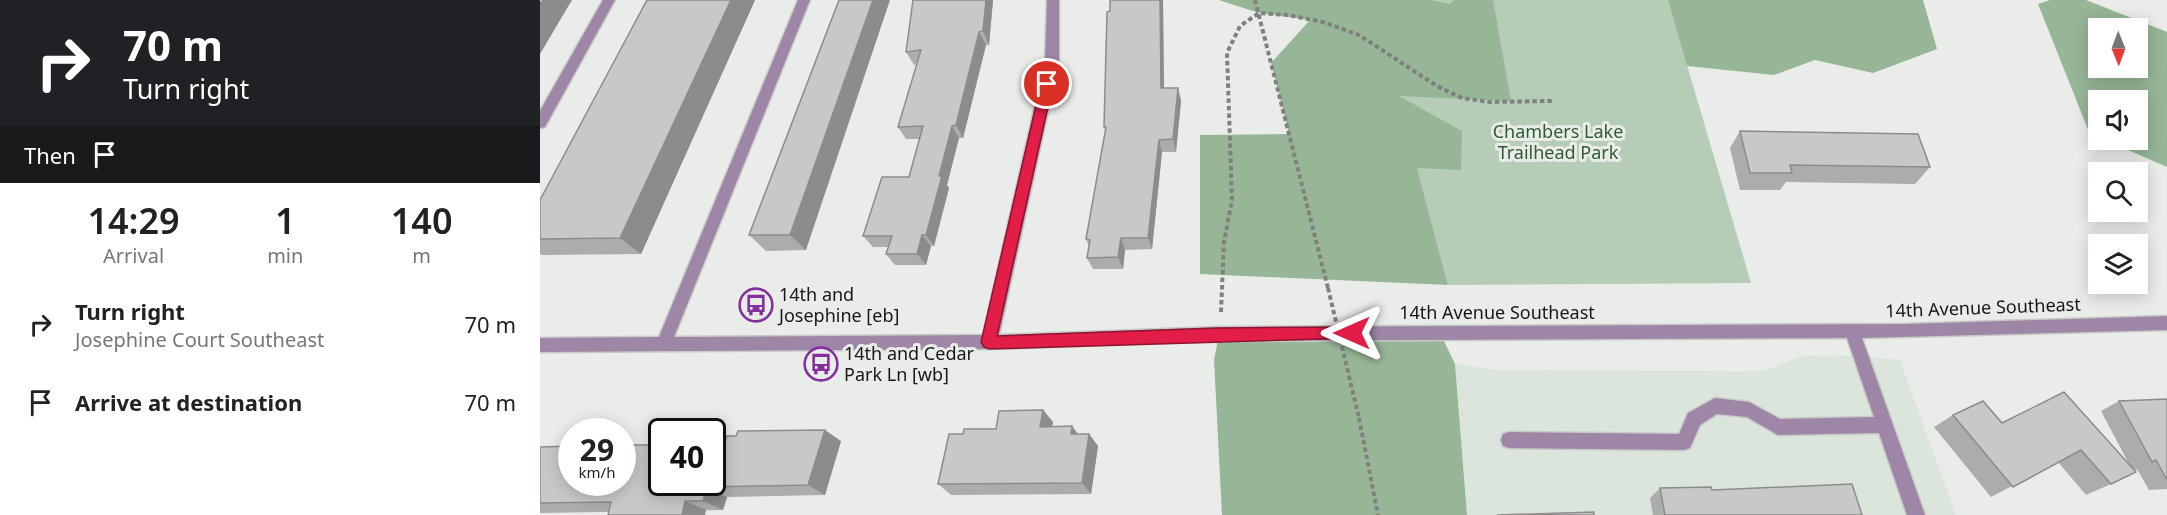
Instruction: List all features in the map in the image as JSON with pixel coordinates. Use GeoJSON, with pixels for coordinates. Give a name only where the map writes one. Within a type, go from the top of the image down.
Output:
{"type":"FeatureCollection","features":[{"type":"Feature","properties":{"kind":"street"},"geometry":{"type":"LineString","coordinates":[[540,123],[609,0]]}},
{"type":"Feature","properties":{"kind":"street"},"geometry":{"type":"LineString","coordinates":[[664,343],[804,0]]}},
{"type":"Feature","properties":{"kind":"street"},"geometry":{"type":"LineString","coordinates":[[989,342],[1052,62],[1053,0]]}},
{"type":"Feature","properties":{"kind":"street","name":"14th Avenue Southeast"},"geometry":{"type":"LineString","coordinates":[[540,345],[989,342],[1219,334],[1852,331],[2167,323]]}},
{"type":"Feature","properties":{"kind":"street"},"geometry":{"type":"LineString","coordinates":[[1852,331],[1916,515]]}},
{"type":"Feature","properties":{"kind":"street"},"geometry":{"type":"LineString","coordinates":[[1509,440],[1684,442],[1694,419],[1715,406],[1749,410],[1778,427],[1886,425]]}},
{"type":"Feature","properties":{"kind":"path"},"geometry":{"type":"LineString","coordinates":[[1255,0],[1359,418],[1377,515]]}},
{"type":"Feature","properties":{"kind":"path"},"geometry":{"type":"LineString","coordinates":[[1219,334],[1224,242],[1232,200],[1227,52],[1239,26],[1259,13],[1317,21],[1359,35],[1437,86],[1462,98],[1490,102],[1552,101]]}},
{"type":"Feature","properties":{"kind":"shaded area"},"geometry":{"type":"Polygon","coordinates":[[[1804,355],[1861,356],[1900,360],[1956,515],[1467,515],[1455,364],[1497,370],[1763,371],[1804,355]]]}},
{"type":"Feature","properties":{"kind":"green space"},"geometry":{"type":"Polygon","coordinates":[[[1219,0],[1431,0],[1450,4],[1454,0],[1493,0],[1511,101],[1399,96],[1462,131],[1461,170],[1417,168],[1448,285],[1200,274],[1200,135],[1289,134],[1271,63],[1310,20],[1259,13],[1219,0]]]}},
{"type":"Feature","properties":{"kind":"green space","name":"Chambers Lake Trailhead Park"},"geometry":{"type":"Polygon","coordinates":[[[1372,0],[1668,0],[1751,283],[1448,285],[1372,0]]]}},
{"type":"Feature","properties":{"kind":"green space"},"geometry":{"type":"Polygon","coordinates":[[[1668,0],[1923,0],[1937,49],[1873,73],[1815,60],[1774,75],[1687,66],[1668,0]]]}},
{"type":"Feature","properties":{"kind":"green space"},"geometry":{"type":"Polygon","coordinates":[[[2050,0],[2086,0],[2132,18],[2088,18],[2088,78],[2148,78],[2148,24],[2167,32],[2167,167],[2128,150],[2148,150],[2148,90],[2088,90],[2088,129],[2038,4],[2050,0]]]}},
{"type":"Feature","properties":{"kind":"green space"},"geometry":{"type":"Polygon","coordinates":[[[1440,333],[1455,364],[1467,515],[1222,515],[1214,360],[1219,334],[1440,333]]]}},
{"type":"Feature","properties":{"kind":"building"},"geometry":{"type":"Polygon","coordinates":[[[647,0],[731,0],[620,238],[540,239],[540,200],[647,0]]]}},
{"type":"Feature","properties":{"kind":"building"},"geometry":{"type":"Polygon","coordinates":[[[839,0],[873,0],[790,235],[749,235],[839,0]]]}},
{"type":"Feature","properties":{"kind":"building"},"geometry":{"type":"Polygon","coordinates":[[[913,0],[986,0],[983,31],[979,32],[956,125],[952,126],[939,176],[942,176],[926,235],[922,235],[917,254],[886,254],[892,236],[863,236],[882,177],[909,177],[923,126],[898,127],[921,50],[906,52],[913,0]]]}},
{"type":"Feature","properties":{"kind":"building"},"geometry":{"type":"Polygon","coordinates":[[[1110,0],[1160,0],[1161,88],[1178,88],[1173,139],[1159,140],[1148,238],[1121,238],[1118,257],[1087,258],[1090,240],[1086,239],[1106,127],[1104,127],[1107,12],[1110,11],[1110,0]]]}},
{"type":"Feature","properties":{"kind":"building"},"geometry":{"type":"Polygon","coordinates":[[[1740,131],[1918,134],[1930,167],[1790,165],[1792,173],[1750,173],[1740,131]]]}},
{"type":"Feature","properties":{"kind":"building"},"geometry":{"type":"Polygon","coordinates":[[[2064,392],[2136,472],[2111,484],[2081,450],[2013,487],[1953,415],[1983,401],[2002,423],[2064,392]]]}},
{"type":"Feature","properties":{"kind":"building"},"geometry":{"type":"Polygon","coordinates":[[[2167,399],[2167,480],[2156,460],[2152,462],[2119,401],[2167,399]]]}},
{"type":"Feature","properties":{"kind":"building"},"geometry":{"type":"Polygon","coordinates":[[[1043,410],[1040,427],[1072,426],[1071,434],[1089,434],[1082,483],[938,484],[949,434],[963,434],[964,429],[996,429],[999,411],[1043,410]]]}},
{"type":"Feature","properties":{"kind":"building"},"geometry":{"type":"Polygon","coordinates":[[[825,430],[808,485],[726,487],[726,439],[727,436],[736,436],[738,431],[825,430]]]}},
{"type":"Feature","properties":{"kind":"building"},"geometry":{"type":"Polygon","coordinates":[[[636,445],[648,445],[648,496],[704,496],[703,501],[685,501],[682,515],[608,515],[611,502],[540,503],[540,447],[558,446],[558,496],[636,496],[636,445]]]}},
{"type":"Feature","properties":{"kind":"building"},"geometry":{"type":"Polygon","coordinates":[[[1852,484],[1862,515],[1665,515],[1660,488],[1711,487],[1712,490],[1852,484]]]}},
{"type":"Feature","properties":{"kind":"building"},"geometry":{"type":"Polygon","coordinates":[[[1594,512],[1594,515],[1497,515],[1594,512]]]}},
{"type":"Feature","properties":{"kind":"place","name":"14th and Josephine [eb]"},"geometry":{"type":"Point","coordinates":[756,305]}},
{"type":"Feature","properties":{"kind":"place","name":"14th and Cedar Park Ln [wb]"},"geometry":{"type":"Point","coordinates":[821,364]}},
{"type":"Feature","properties":{"kind":"route"},"geometry":{"type":"LineString","coordinates":[[1047,84],[995,307],[989,342],[1219,334],[1352,333]]}}]}
